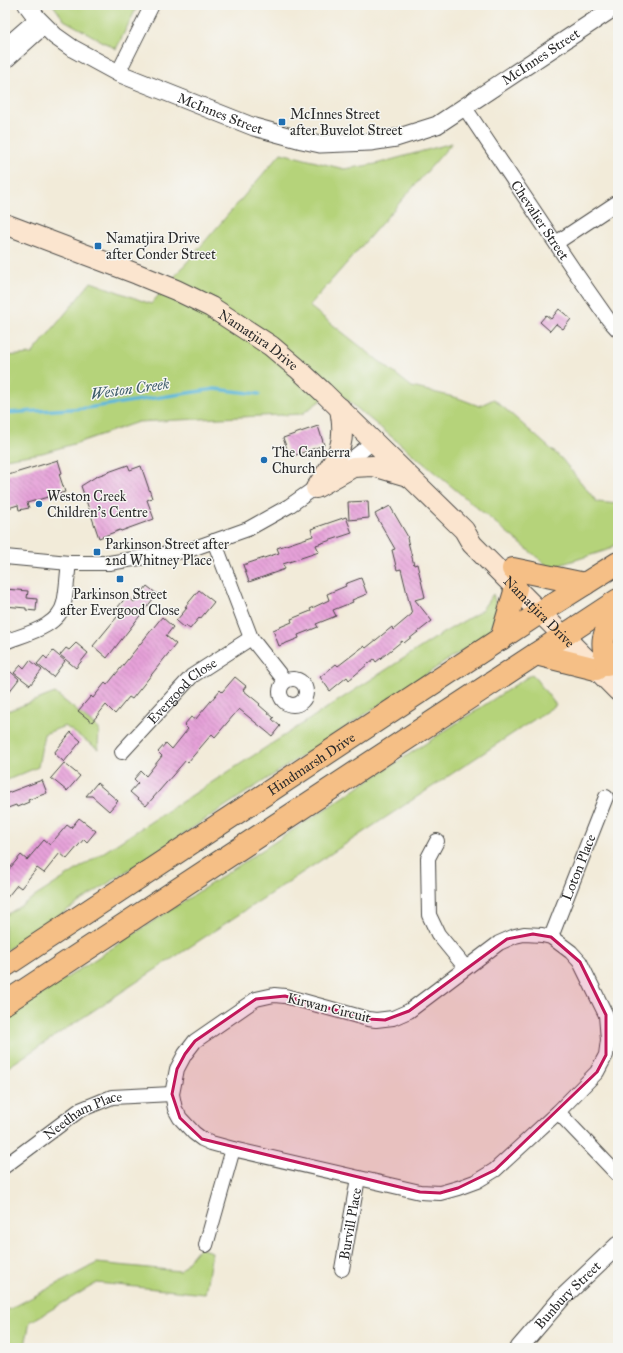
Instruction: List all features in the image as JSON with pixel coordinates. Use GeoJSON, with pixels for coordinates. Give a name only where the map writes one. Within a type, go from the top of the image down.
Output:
{"type":"FeatureCollection","features":[{"type":"Feature","properties":{"kind":"main road","name":"Namatjira Drive"},"geometry":{"type":"LineString","coordinates":[[5,224],[176,290],[211,307],[271,346],[298,368],[340,408],[464,530],[472,544],[514,579],[607,669],[618,691]]}},
{"type":"Feature","properties":{"kind":"main road"},"geometry":{"type":"LineString","coordinates":[[316,488],[336,459],[341,447],[343,432],[340,408]]}},
{"type":"Feature","properties":{"kind":"main road"},"geometry":{"type":"LineString","coordinates":[[316,488],[353,467],[373,466],[409,476]]}},
{"type":"Feature","properties":{"kind":"main road","name":"Hindmarsh Drive"},"geometry":{"type":"LineString","coordinates":[[5,966],[500,639],[618,563]]}},
{"type":"Feature","properties":{"kind":"main road"},"geometry":{"type":"LineString","coordinates":[[500,639],[514,579],[585,584]]}},
{"type":"Feature","properties":{"kind":"main road"},"geometry":{"type":"LineString","coordinates":[[5,1003],[618,600]]}},
{"type":"Feature","properties":{"kind":"main road"},"geometry":{"type":"LineString","coordinates":[[536,654],[607,669],[604,654],[604,633],[615,615],[618,613]]}},
{"type":"Feature","properties":{"kind":"street"},"geometry":{"type":"LineString","coordinates":[[118,73],[152,5]]}},
{"type":"Feature","properties":{"kind":"street","name":"McInnes Street"},"geometry":{"type":"LineString","coordinates":[[36,16],[56,36],[72,48],[118,73],[254,127],[320,144],[370,142],[396,138],[438,125],[618,5]]}},
{"type":"Feature","properties":{"kind":"street"},"geometry":{"type":"LineString","coordinates":[[5,46],[36,16]]}},
{"type":"Feature","properties":{"kind":"street"},"geometry":{"type":"LineString","coordinates":[[5,62],[36,16]]}},
{"type":"Feature","properties":{"kind":"street","name":"Chevalier Street"},"geometry":{"type":"LineString","coordinates":[[465,108],[608,319],[618,330]]}},
{"type":"Feature","properties":{"kind":"street"},"geometry":{"type":"LineString","coordinates":[[556,243],[618,202]]}},
{"type":"Feature","properties":{"kind":"street"},"geometry":{"type":"LineString","coordinates":[[5,557],[69,563],[109,563],[182,551],[214,541],[248,529],[289,506],[316,488],[373,442]]}},
{"type":"Feature","properties":{"kind":"street"},"geometry":{"type":"LineString","coordinates":[[214,541],[251,638],[285,682]]}},
{"type":"Feature","properties":{"kind":"street"},"geometry":{"type":"LineString","coordinates":[[5,642],[48,625],[56,619],[64,604],[69,563]]}},
{"type":"Feature","properties":{"kind":"street","name":"Evergood Close"},"geometry":{"type":"LineString","coordinates":[[122,752],[192,676],[251,638]]}},
{"type":"Feature","properties":{"kind":"street","name":"Loton Place"},"geometry":{"type":"LineString","coordinates":[[551,937],[606,797]]}},
{"type":"Feature","properties":{"kind":"street"},"geometry":{"type":"LineString","coordinates":[[437,841],[428,858],[429,915],[438,934],[465,967]]}},
{"type":"Feature","properties":{"kind":"street","name":"Kirwan Circuit"},"geometry":{"type":"LineString","coordinates":[[533,934],[551,937],[571,952],[580,962],[612,1012],[606,1055],[597,1072],[558,1112],[495,1170],[477,1181],[458,1188],[440,1192],[420,1192],[211,1143],[194,1133],[180,1118],[172,1094],[177,1070],[185,1054],[195,1041],[256,999],[274,995],[285,996],[368,1019],[385,1020],[397,1017],[409,1011],[465,967],[498,943],[515,936],[533,934]]}},
{"type":"Feature","properties":{"kind":"street","name":"Needham Place"},"geometry":{"type":"LineString","coordinates":[[5,1166],[80,1110],[112,1097],[172,1094]]}},
{"type":"Feature","properties":{"kind":"street"},"geometry":{"type":"LineString","coordinates":[[558,1112],[618,1175]]}},
{"type":"Feature","properties":{"kind":"street"},"geometry":{"type":"LineString","coordinates":[[206,1244],[233,1149]]}},
{"type":"Feature","properties":{"kind":"street","name":"Burvill Place"},"geometry":{"type":"LineString","coordinates":[[342,1269],[358,1178]]}},
{"type":"Feature","properties":{"kind":"street","name":"Bunbury Street"},"geometry":{"type":"LineString","coordinates":[[519,1348],[562,1298],[618,1245]]}},
{"type":"Feature","properties":{"kind":"highlighted area"},"geometry":{"type":"Polygon","coordinates":[[[533,934],[551,937],[580,962],[606,1015],[606,1055],[597,1072],[495,1170],[458,1188],[440,1193],[420,1192],[202,1139],[180,1118],[172,1094],[177,1069],[185,1054],[195,1041],[256,999],[285,996],[368,1019],[385,1020],[409,1011],[507,939],[533,934]]]}},
{"type":"Feature","properties":{"kind":"green space"},"geometry":{"type":"Polygon","coordinates":[[[53,5],[138,5],[116,49],[64,20],[53,5]]]}},
{"type":"Feature","properties":{"kind":"green space"},"geometry":{"type":"Polygon","coordinates":[[[452,143],[309,306],[412,387],[458,398],[479,406],[494,399],[561,458],[597,502],[618,504],[618,543],[607,550],[550,568],[335,390],[302,414],[138,422],[77,443],[42,453],[5,459],[5,356],[32,354],[91,282],[151,304],[281,153],[344,169],[376,164],[452,143]]]}},
{"type":"Feature","properties":{"kind":"green space"},"geometry":{"type":"Polygon","coordinates":[[[493,594],[498,611],[489,633],[5,951],[5,916],[443,633],[481,611],[493,594]]]}},
{"type":"Feature","properties":{"kind":"green space"},"geometry":{"type":"Polygon","coordinates":[[[532,674],[556,705],[5,1069],[5,1018],[532,674]]]}},
{"type":"Feature","properties":{"kind":"green space"},"geometry":{"type":"Polygon","coordinates":[[[55,693],[99,729],[98,749],[65,726],[44,734],[38,767],[5,781],[5,712],[55,693]]]}},
{"type":"Feature","properties":{"kind":"green space"},"geometry":{"type":"Polygon","coordinates":[[[199,1248],[212,1252],[205,1294],[97,1283],[30,1322],[25,1345],[27,1348],[5,1348],[5,1306],[8,1310],[97,1263],[180,1271],[199,1248]]]}},
{"type":"Feature","properties":{"kind":"building"},"geometry":{"type":"Polygon","coordinates":[[[559,309],[571,319],[563,329],[556,324],[550,331],[540,322],[546,315],[551,319],[559,309]]]}},
{"type":"Feature","properties":{"kind":"building"},"geometry":{"type":"Polygon","coordinates":[[[318,426],[324,445],[290,457],[283,438],[318,426]]]}},
{"type":"Feature","properties":{"kind":"building"},"geometry":{"type":"Polygon","coordinates":[[[58,460],[62,473],[59,474],[65,492],[27,503],[29,508],[19,510],[18,505],[5,509],[5,476],[58,460]]]}},
{"type":"Feature","properties":{"kind":"building"},"geometry":{"type":"Polygon","coordinates":[[[128,465],[130,470],[141,466],[152,498],[147,500],[154,519],[99,538],[81,486],[97,476],[128,465]]]}},
{"type":"Feature","properties":{"kind":"building"},"geometry":{"type":"Polygon","coordinates":[[[368,501],[369,518],[349,520],[348,502],[368,501]]]}},
{"type":"Feature","properties":{"kind":"building"},"geometry":{"type":"Polygon","coordinates":[[[390,506],[408,537],[414,565],[417,564],[425,597],[415,600],[432,621],[404,643],[402,641],[376,662],[374,659],[349,680],[347,677],[330,691],[320,677],[336,664],[338,666],[364,646],[366,648],[392,627],[393,630],[412,614],[401,569],[397,570],[392,550],[395,549],[375,514],[390,506]]]}},
{"type":"Feature","properties":{"kind":"building"},"geometry":{"type":"Polygon","coordinates":[[[346,517],[352,533],[316,545],[319,552],[283,564],[285,569],[249,582],[243,565],[279,553],[277,548],[313,536],[311,529],[346,517]]]}},
{"type":"Feature","properties":{"kind":"building"},"geometry":{"type":"Polygon","coordinates":[[[361,578],[367,594],[352,600],[353,602],[333,610],[336,616],[316,624],[318,627],[298,635],[299,638],[279,646],[273,630],[292,622],[291,619],[311,611],[310,609],[329,600],[327,594],[346,586],[345,584],[361,578]]]}},
{"type":"Feature","properties":{"kind":"building"},"geometry":{"type":"Polygon","coordinates":[[[147,586],[157,594],[107,658],[93,646],[122,611],[118,607],[127,596],[134,602],[147,586]]]}},
{"type":"Feature","properties":{"kind":"building"},"geometry":{"type":"Polygon","coordinates":[[[5,589],[28,591],[27,598],[37,599],[36,611],[26,610],[26,608],[5,606],[5,589]]]}},
{"type":"Feature","properties":{"kind":"building"},"geometry":{"type":"Polygon","coordinates":[[[199,590],[214,602],[190,629],[186,626],[184,628],[176,621],[199,590]]]}},
{"type":"Feature","properties":{"kind":"building"},"geometry":{"type":"Polygon","coordinates":[[[162,617],[173,627],[166,636],[176,644],[132,699],[129,697],[115,714],[106,705],[92,722],[78,711],[91,696],[93,698],[105,683],[107,685],[162,617]]]}},
{"type":"Feature","properties":{"kind":"building"},"geometry":{"type":"Polygon","coordinates":[[[76,643],[88,653],[76,668],[60,655],[66,648],[69,650],[76,643]]]}},
{"type":"Feature","properties":{"kind":"building"},"geometry":{"type":"Polygon","coordinates":[[[53,651],[65,661],[53,677],[37,664],[44,656],[47,659],[53,651]]]}},
{"type":"Feature","properties":{"kind":"building"},"geometry":{"type":"Polygon","coordinates":[[[30,660],[42,670],[30,685],[14,673],[21,665],[24,668],[30,660]]]}},
{"type":"Feature","properties":{"kind":"building"},"geometry":{"type":"Polygon","coordinates":[[[5,667],[19,679],[5,697],[5,667]]]}},
{"type":"Feature","properties":{"kind":"building"},"geometry":{"type":"Polygon","coordinates":[[[235,677],[246,686],[243,690],[260,704],[259,705],[274,718],[272,719],[280,726],[272,736],[239,709],[215,737],[212,734],[188,762],[186,760],[146,806],[130,792],[138,783],[134,779],[141,771],[146,776],[162,756],[158,752],[166,743],[172,749],[188,729],[184,725],[191,717],[195,720],[220,690],[222,692],[235,677]]]}},
{"type":"Feature","properties":{"kind":"building"},"geometry":{"type":"Polygon","coordinates":[[[71,732],[81,741],[64,762],[54,753],[71,732]]]}},
{"type":"Feature","properties":{"kind":"building"},"geometry":{"type":"Polygon","coordinates":[[[64,763],[80,776],[67,791],[51,778],[64,763]]]}},
{"type":"Feature","properties":{"kind":"building"},"geometry":{"type":"Polygon","coordinates":[[[42,780],[47,793],[28,800],[29,802],[17,807],[16,805],[5,809],[5,794],[42,780]]]}},
{"type":"Feature","properties":{"kind":"building"},"geometry":{"type":"Polygon","coordinates":[[[97,783],[118,801],[109,811],[92,796],[86,796],[97,783]]]}},
{"type":"Feature","properties":{"kind":"building"},"geometry":{"type":"Polygon","coordinates":[[[79,818],[96,831],[87,842],[84,839],[67,859],[60,853],[44,873],[37,868],[21,888],[17,885],[5,900],[5,874],[21,855],[27,860],[44,840],[50,845],[67,825],[71,828],[79,818]]]}},
{"type":"Feature","properties":{"kind":"waterway","name":"Weston Creek"},"geometry":{"type":"LineString","coordinates":[[5,413],[87,408],[215,389],[259,394]]}},
{"type":"Feature","properties":{"kind":"place","name":"McInnes Street after Buvelot Street"},"geometry":{"type":"Point","coordinates":[282,122]}},
{"type":"Feature","properties":{"kind":"place","name":"Namatjira Drive after Conder Street"},"geometry":{"type":"Point","coordinates":[98,246]}},
{"type":"Feature","properties":{"kind":"place","name":"The Canberra Church"},"geometry":{"type":"Point","coordinates":[264,460]}},
{"type":"Feature","properties":{"kind":"place","name":"Weston Creek Children’s Centre"},"geometry":{"type":"Point","coordinates":[39,504]}},
{"type":"Feature","properties":{"kind":"place","name":"Parkinson Street after 2nd Whitney Place"},"geometry":{"type":"Point","coordinates":[97,552]}},
{"type":"Feature","properties":{"kind":"place","name":"Parkinson Street after Evergood Close"},"geometry":{"type":"Point","coordinates":[120,579]}}]}
